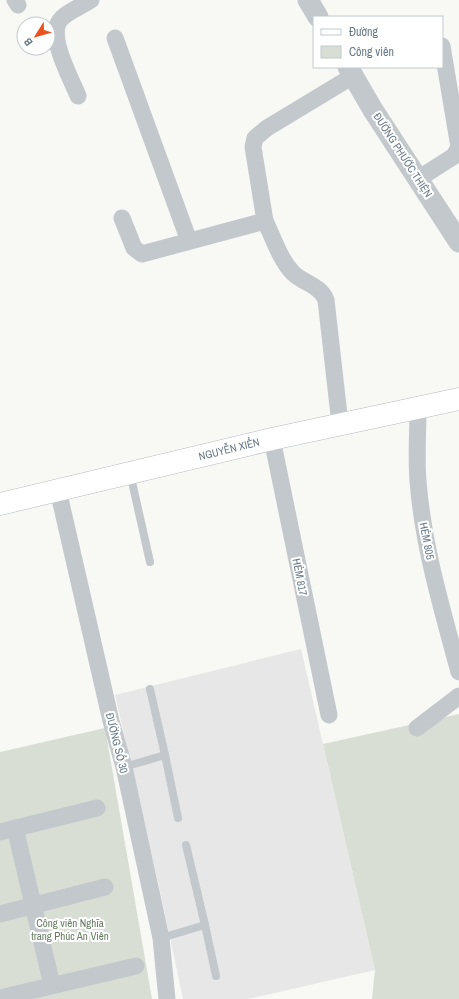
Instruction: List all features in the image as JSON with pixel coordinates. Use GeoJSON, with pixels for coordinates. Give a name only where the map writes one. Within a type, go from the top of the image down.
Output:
{"type":"FeatureCollection","features":[{"type":"Feature","properties":{"kind":"main road","name":"NGUYỄN XIỂN"},"geometry":{"type":"LineString","coordinates":[[0,504],[272,438],[459,399]]}},
{"type":"Feature","properties":{"kind":"street"},"geometry":{"type":"LineString","coordinates":[[78,96],[56,39],[56,26],[62,18],[91,0]]}},
{"type":"Feature","properties":{"kind":"street"},"geometry":{"type":"LineString","coordinates":[[308,0],[317,16]]}},
{"type":"Feature","properties":{"kind":"street"},"geometry":{"type":"LineString","coordinates":[[115,38],[189,241]]}},
{"type":"Feature","properties":{"kind":"street"},"geometry":{"type":"LineString","coordinates":[[418,179],[454,156],[459,147],[443,52]]}},
{"type":"Feature","properties":{"kind":"street"},"geometry":{"type":"LineString","coordinates":[[340,424],[326,300],[324,295],[312,285],[293,274],[285,262],[265,221],[252,148],[255,138],[350,71]]}},
{"type":"Feature","properties":{"kind":"street","name":"ĐƯỜNG PHƯỚC THIỆN"},"geometry":{"type":"LineString","coordinates":[[350,71],[459,242]]}},
{"type":"Feature","properties":{"kind":"street"},"geometry":{"type":"LineString","coordinates":[[122,218],[134,248],[142,254],[265,221]]}},
{"type":"Feature","properties":{"kind":"street","name":"HẺM 805"},"geometry":{"type":"LineString","coordinates":[[418,407],[418,479],[424,527],[434,576],[459,672]]}},
{"type":"Feature","properties":{"kind":"street","name":"HẺM 817"},"geometry":{"type":"LineString","coordinates":[[272,438],[329,715]]}},
{"type":"Feature","properties":{"kind":"street","name":"ĐƯỜNG SỐ 30"},"geometry":{"type":"LineString","coordinates":[[58,490],[111,721],[124,767],[160,938],[167,999]]}},
{"type":"Feature","properties":{"kind":"street"},"geometry":{"type":"LineString","coordinates":[[417,728],[459,696]]}},
{"type":"Feature","properties":{"kind":"street"},"geometry":{"type":"LineString","coordinates":[[52,985],[32,906],[7,830],[97,808]]}},
{"type":"Feature","properties":{"kind":"street"},"geometry":{"type":"LineString","coordinates":[[0,914],[105,887]]}},
{"type":"Feature","properties":{"kind":"street"},"geometry":{"type":"LineString","coordinates":[[0,998],[136,966]]}},
{"type":"Feature","properties":{"kind":"lane"},"geometry":{"type":"LineString","coordinates":[[130,473],[150,562]]}},
{"type":"Feature","properties":{"kind":"lane"},"geometry":{"type":"LineString","coordinates":[[150,689],[178,818]]}},
{"type":"Feature","properties":{"kind":"lane"},"geometry":{"type":"LineString","coordinates":[[124,767],[165,755]]}},
{"type":"Feature","properties":{"kind":"lane"},"geometry":{"type":"LineString","coordinates":[[186,845],[216,976]]}},
{"type":"Feature","properties":{"kind":"lane"},"geometry":{"type":"LineString","coordinates":[[160,938],[205,925]]}},
{"type":"Feature","properties":{"kind":"shaded area"},"geometry":{"type":"Polygon","coordinates":[[[301,649],[375,970],[248,999],[183,999],[157,877],[115,695],[301,649]]]}},
{"type":"Feature","properties":{"kind":"green space"},"geometry":{"type":"Polygon","coordinates":[[[459,714],[459,999],[372,999],[375,970],[323,744],[459,714]]]}},
{"type":"Feature","properties":{"kind":"green space","name":"Công viên Nghĩa trang Phúc An Viên"},"geometry":{"type":"Polygon","coordinates":[[[105,728],[152,999],[0,999],[0,752],[105,728]]]}}]}
